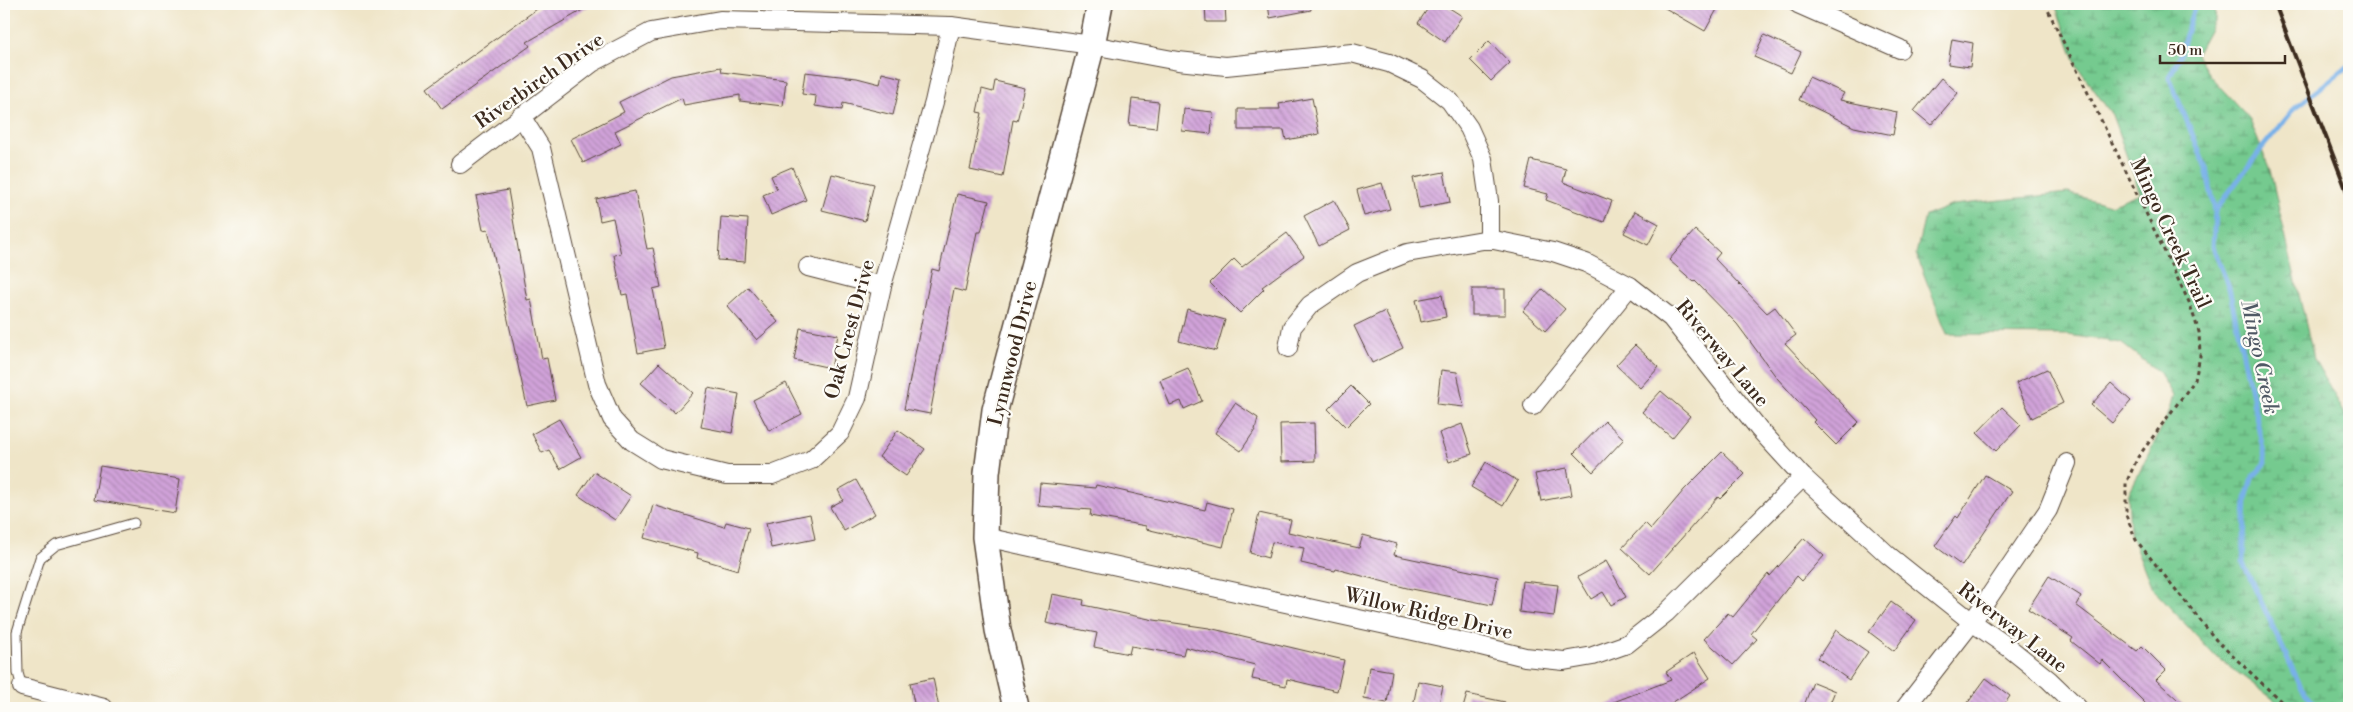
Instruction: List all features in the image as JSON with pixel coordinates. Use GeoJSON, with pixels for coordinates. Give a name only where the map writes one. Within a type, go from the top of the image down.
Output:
{"type":"FeatureCollection","features":[{"type":"Feature","properties":{"kind":"street","name":"Lynnwood Drive"},"geometry":{"type":"LineString","coordinates":[[1016,708],[998,630],[985,537],[987,472],[995,410],[1092,44],[1100,4]]}},
{"type":"Feature","properties":{"kind":"street"},"geometry":{"type":"LineString","coordinates":[[1798,4],[1900,49]]}},
{"type":"Feature","properties":{"kind":"street","name":"Riverbirch Drive"},"geometry":{"type":"LineString","coordinates":[[460,164],[592,64],[651,32],[720,20],[951,26],[1092,44],[1178,61],[1226,66],[1352,53],[1389,63],[1422,79],[1450,101],[1469,128],[1483,158],[1489,201],[1489,239]]}},
{"type":"Feature","properties":{"kind":"street","name":"Oak Crest Drive"},"geometry":{"type":"LineString","coordinates":[[521,116],[541,148],[598,384],[612,419],[632,441],[661,459],[727,475],[772,475],[811,460],[840,433],[857,398],[882,286],[934,102],[951,26]]}},
{"type":"Feature","properties":{"kind":"street","name":"Riverway Lane"},"geometry":{"type":"LineString","coordinates":[[1288,348],[1292,326],[1310,305],[1357,273],[1407,252],[1489,239],[1552,252],[1586,263],[1630,286],[1671,318],[1759,429],[1803,478],[1888,555],[2049,680],[2078,708]]}},
{"type":"Feature","properties":{"kind":"street"},"geometry":{"type":"LineString","coordinates":[[808,266],[882,286]]}},
{"type":"Feature","properties":{"kind":"street"},"geometry":{"type":"LineString","coordinates":[[1534,406],[1630,286]]}},
{"type":"Feature","properties":{"kind":"street"},"geometry":{"type":"LineString","coordinates":[[1905,708],[1972,622],[2048,510],[2068,463]]}},
{"type":"Feature","properties":{"kind":"street","name":"Willow Ridge Drive"},"geometry":{"type":"LineString","coordinates":[[985,537],[1525,657],[1564,661],[1593,656],[1627,644],[1666,613],[1803,478]]}},
{"type":"Feature","properties":{"kind":"street"},"geometry":{"type":"LineString","coordinates":[[22,687],[104,708]]}},
{"type":"Feature","properties":{"kind":"lane"},"geometry":{"type":"LineString","coordinates":[[22,687],[18,672],[17,632],[40,558],[56,545],[134,523]]}},
{"type":"Feature","properties":{"kind":"path","name":"Mingo Creek Trail"},"geometry":{"type":"LineString","coordinates":[[2045,4],[2189,302],[2199,332],[2200,356],[2195,380],[2138,457],[2126,483],[2126,515],[2136,540],[2216,640],[2288,708]]}},
{"type":"Feature","properties":{"kind":"green space"},"geometry":{"type":"Polygon","coordinates":[[[2055,4],[2216,4],[2215,20],[2196,55],[2210,76],[2249,118],[2270,170],[2314,359],[2349,421],[2349,708],[2285,708],[2213,654],[2152,588],[2130,533],[2128,495],[2166,419],[2173,396],[2160,373],[2121,343],[2068,335],[1947,334],[1916,254],[1925,216],[1953,205],[2068,193],[2110,205],[2140,193],[2112,115],[2077,66],[2055,4]]]}},
{"type":"Feature","properties":{"kind":"building"},"geometry":{"type":"Polygon","coordinates":[[[544,4],[593,4],[527,42],[530,46],[442,109],[427,88],[544,4]]]}},
{"type":"Feature","properties":{"kind":"building"},"geometry":{"type":"Polygon","coordinates":[[[1205,4],[1225,4],[1226,22],[1206,22],[1205,4]]]}},
{"type":"Feature","properties":{"kind":"building"},"geometry":{"type":"Polygon","coordinates":[[[1268,4],[1310,4],[1311,10],[1270,18],[1268,4]]]}},
{"type":"Feature","properties":{"kind":"building"},"geometry":{"type":"Polygon","coordinates":[[[1431,4],[1443,4],[1462,16],[1445,42],[1418,23],[1431,4]]]}},
{"type":"Feature","properties":{"kind":"building"},"geometry":{"type":"Polygon","coordinates":[[[1658,4],[1720,4],[1705,31],[1658,4]]]}},
{"type":"Feature","properties":{"kind":"building"},"geometry":{"type":"Polygon","coordinates":[[[1764,35],[1801,52],[1791,73],[1754,57],[1764,35]]]}},
{"type":"Feature","properties":{"kind":"building"},"geometry":{"type":"Polygon","coordinates":[[[1952,39],[1973,43],[1970,67],[1948,64],[1952,39]]]}},
{"type":"Feature","properties":{"kind":"building"},"geometry":{"type":"Polygon","coordinates":[[[1489,41],[1510,63],[1491,81],[1470,60],[1489,41]]]}},
{"type":"Feature","properties":{"kind":"building"},"geometry":{"type":"Polygon","coordinates":[[[721,67],[722,72],[786,80],[783,106],[740,101],[740,95],[684,105],[682,98],[615,131],[621,144],[583,163],[571,139],[624,112],[619,102],[671,76],[721,67]]]}},
{"type":"Feature","properties":{"kind":"building"},"geometry":{"type":"Polygon","coordinates":[[[805,72],[857,78],[880,84],[882,73],[902,78],[893,115],[843,103],[842,110],[815,106],[816,96],[802,94],[805,72]]]}},
{"type":"Feature","properties":{"kind":"building"},"geometry":{"type":"Polygon","coordinates":[[[1809,77],[1844,93],[1840,100],[1897,112],[1893,135],[1854,127],[1799,100],[1809,77]]]}},
{"type":"Feature","properties":{"kind":"building"},"geometry":{"type":"Polygon","coordinates":[[[1941,78],[1958,93],[1931,125],[1914,111],[1941,78]]]}},
{"type":"Feature","properties":{"kind":"building"},"geometry":{"type":"Polygon","coordinates":[[[995,81],[1025,88],[1017,121],[1013,120],[1003,177],[970,170],[982,113],[977,112],[982,89],[993,92],[995,81]]]}},
{"type":"Feature","properties":{"kind":"building"},"geometry":{"type":"Polygon","coordinates":[[[1312,98],[1319,134],[1286,140],[1284,130],[1238,130],[1238,109],[1280,109],[1279,104],[1312,98]]]}},
{"type":"Feature","properties":{"kind":"building"},"geometry":{"type":"Polygon","coordinates":[[[1132,99],[1159,102],[1156,128],[1129,125],[1132,99]]]}},
{"type":"Feature","properties":{"kind":"building"},"geometry":{"type":"Polygon","coordinates":[[[1184,109],[1213,112],[1211,134],[1182,131],[1184,109]]]}},
{"type":"Feature","properties":{"kind":"building"},"geometry":{"type":"Polygon","coordinates":[[[1531,160],[1566,169],[1563,182],[1612,201],[1604,222],[1546,200],[1548,194],[1524,188],[1531,160]]]}},
{"type":"Feature","properties":{"kind":"building"},"geometry":{"type":"Polygon","coordinates":[[[792,167],[806,200],[771,215],[763,195],[777,189],[771,176],[792,167]]]}},
{"type":"Feature","properties":{"kind":"building"},"geometry":{"type":"Polygon","coordinates":[[[1444,172],[1450,202],[1419,208],[1413,178],[1444,172]]]}},
{"type":"Feature","properties":{"kind":"building"},"geometry":{"type":"Polygon","coordinates":[[[832,174],[874,184],[865,221],[822,210],[832,174]]]}},
{"type":"Feature","properties":{"kind":"building"},"geometry":{"type":"Polygon","coordinates":[[[1382,183],[1390,209],[1364,216],[1357,190],[1382,183]]]}},
{"type":"Feature","properties":{"kind":"building"},"geometry":{"type":"Polygon","coordinates":[[[508,190],[527,300],[531,299],[542,359],[547,358],[555,400],[527,406],[488,229],[483,230],[476,196],[508,190]]]}},
{"type":"Feature","properties":{"kind":"building"},"geometry":{"type":"Polygon","coordinates":[[[635,191],[647,249],[653,248],[661,287],[653,289],[664,348],[638,353],[627,294],[622,295],[614,255],[621,254],[613,218],[600,221],[596,199],[635,191]]]}},
{"type":"Feature","properties":{"kind":"building"},"geometry":{"type":"Polygon","coordinates":[[[957,194],[989,201],[981,232],[977,232],[965,292],[954,289],[930,414],[904,409],[932,269],[939,271],[957,194]]]}},
{"type":"Feature","properties":{"kind":"building"},"geometry":{"type":"Polygon","coordinates":[[[1334,200],[1350,230],[1319,246],[1304,216],[1334,200]]]}},
{"type":"Feature","properties":{"kind":"building"},"geometry":{"type":"Polygon","coordinates":[[[1635,211],[1659,224],[1648,245],[1624,233],[1635,211]]]}},
{"type":"Feature","properties":{"kind":"building"},"geometry":{"type":"Polygon","coordinates":[[[721,217],[748,219],[745,262],[718,260],[721,217]]]}},
{"type":"Feature","properties":{"kind":"building"},"geometry":{"type":"Polygon","coordinates":[[[1695,230],[1720,253],[1715,259],[1767,313],[1775,307],[1796,335],[1785,343],[1859,422],[1836,445],[1813,422],[1815,420],[1777,378],[1737,324],[1695,281],[1669,260],[1695,230]]]}},
{"type":"Feature","properties":{"kind":"building"},"geometry":{"type":"Polygon","coordinates":[[[1287,233],[1304,256],[1262,287],[1264,289],[1240,313],[1210,283],[1234,259],[1242,267],[1287,233]]]}},
{"type":"Feature","properties":{"kind":"building"},"geometry":{"type":"Polygon","coordinates":[[[748,287],[778,322],[757,340],[727,306],[748,287]]]}},
{"type":"Feature","properties":{"kind":"building"},"geometry":{"type":"Polygon","coordinates":[[[1472,289],[1505,289],[1505,315],[1472,315],[1472,289]]]}},
{"type":"Feature","properties":{"kind":"building"},"geometry":{"type":"Polygon","coordinates":[[[1543,289],[1565,309],[1545,331],[1523,311],[1543,289]]]}},
{"type":"Feature","properties":{"kind":"building"},"geometry":{"type":"Polygon","coordinates":[[[1442,295],[1446,317],[1421,322],[1416,300],[1442,295]]]}},
{"type":"Feature","properties":{"kind":"building"},"geometry":{"type":"Polygon","coordinates":[[[1187,309],[1225,320],[1216,351],[1179,341],[1187,309]]]}},
{"type":"Feature","properties":{"kind":"building"},"geometry":{"type":"Polygon","coordinates":[[[1385,311],[1403,348],[1372,363],[1354,326],[1385,311]]]}},
{"type":"Feature","properties":{"kind":"building"},"geometry":{"type":"Polygon","coordinates":[[[800,328],[838,335],[831,368],[794,360],[800,328]]]}},
{"type":"Feature","properties":{"kind":"building"},"geometry":{"type":"Polygon","coordinates":[[[1635,345],[1659,367],[1640,388],[1616,365],[1635,345]]]}},
{"type":"Feature","properties":{"kind":"building"},"geometry":{"type":"Polygon","coordinates":[[[659,363],[693,393],[675,413],[641,383],[659,363]]]}},
{"type":"Feature","properties":{"kind":"building"},"geometry":{"type":"Polygon","coordinates":[[[1188,368],[1202,401],[1184,409],[1181,401],[1170,405],[1160,380],[1188,368]]]}},
{"type":"Feature","properties":{"kind":"building"},"geometry":{"type":"Polygon","coordinates":[[[2047,369],[2063,403],[2032,418],[2016,383],[2047,369]]]}},
{"type":"Feature","properties":{"kind":"building"},"geometry":{"type":"Polygon","coordinates":[[[1441,370],[1457,372],[1464,407],[1437,404],[1441,370]]]}},
{"type":"Feature","properties":{"kind":"building"},"geometry":{"type":"Polygon","coordinates":[[[786,383],[802,414],[769,431],[753,400],[786,383]]]}},
{"type":"Feature","properties":{"kind":"building"},"geometry":{"type":"Polygon","coordinates":[[[2111,383],[2131,401],[2112,423],[2091,405],[2111,383]]]}},
{"type":"Feature","properties":{"kind":"building"},"geometry":{"type":"Polygon","coordinates":[[[1351,386],[1369,404],[1346,427],[1328,409],[1351,386]]]}},
{"type":"Feature","properties":{"kind":"building"},"geometry":{"type":"Polygon","coordinates":[[[708,388],[739,394],[732,433],[701,427],[708,388]]]}},
{"type":"Feature","properties":{"kind":"building"},"geometry":{"type":"Polygon","coordinates":[[[1661,391],[1690,416],[1672,438],[1642,412],[1661,391]]]}},
{"type":"Feature","properties":{"kind":"building"},"geometry":{"type":"Polygon","coordinates":[[[1235,403],[1258,418],[1255,430],[1241,451],[1215,433],[1235,403]]]}},
{"type":"Feature","properties":{"kind":"building"},"geometry":{"type":"Polygon","coordinates":[[[2002,407],[2021,425],[1996,451],[1977,433],[2002,407]]]}},
{"type":"Feature","properties":{"kind":"building"},"geometry":{"type":"Polygon","coordinates":[[[559,419],[581,457],[560,469],[549,450],[542,453],[532,434],[559,419]]]}},
{"type":"Feature","properties":{"kind":"building"},"geometry":{"type":"Polygon","coordinates":[[[1605,421],[1624,439],[1593,472],[1574,453],[1605,421]]]}},
{"type":"Feature","properties":{"kind":"building"},"geometry":{"type":"Polygon","coordinates":[[[1314,423],[1315,461],[1281,462],[1280,424],[1314,423]]]}},
{"type":"Feature","properties":{"kind":"building"},"geometry":{"type":"Polygon","coordinates":[[[1462,424],[1472,454],[1449,462],[1439,433],[1462,424]]]}},
{"type":"Feature","properties":{"kind":"building"},"geometry":{"type":"Polygon","coordinates":[[[898,430],[925,449],[906,476],[879,457],[898,430]]]}},
{"type":"Feature","properties":{"kind":"building"},"geometry":{"type":"Polygon","coordinates":[[[1722,452],[1745,474],[1720,499],[1718,497],[1650,574],[1622,548],[1645,523],[1651,529],[1684,490],[1722,452]]]}},
{"type":"Feature","properties":{"kind":"building"},"geometry":{"type":"Polygon","coordinates":[[[1486,462],[1518,481],[1503,506],[1471,487],[1486,462]]]}},
{"type":"Feature","properties":{"kind":"building"},"geometry":{"type":"Polygon","coordinates":[[[100,466],[180,479],[175,513],[94,500],[100,466]]]}},
{"type":"Feature","properties":{"kind":"building"},"geometry":{"type":"Polygon","coordinates":[[[1567,468],[1572,495],[1541,501],[1535,474],[1567,468]]]}},
{"type":"Feature","properties":{"kind":"building"},"geometry":{"type":"Polygon","coordinates":[[[594,472],[631,496],[615,520],[578,495],[594,472]]]}},
{"type":"Feature","properties":{"kind":"building"},"geometry":{"type":"Polygon","coordinates":[[[1985,475],[2012,491],[1962,566],[1935,546],[1956,516],[1958,518],[1985,475]]]}},
{"type":"Feature","properties":{"kind":"building"},"geometry":{"type":"Polygon","coordinates":[[[856,480],[875,514],[844,531],[830,507],[843,500],[838,490],[856,480]]]}},
{"type":"Feature","properties":{"kind":"building"},"geometry":{"type":"Polygon","coordinates":[[[1040,483],[1095,488],[1096,485],[1205,510],[1207,502],[1233,509],[1223,547],[1146,529],[1146,526],[1090,516],[1091,510],[1038,506],[1040,483]]]}},
{"type":"Feature","properties":{"kind":"building"},"geometry":{"type":"Polygon","coordinates":[[[653,505],[724,527],[726,522],[749,528],[738,570],[697,558],[698,553],[644,538],[653,505]]]}},
{"type":"Feature","properties":{"kind":"building"},"geometry":{"type":"Polygon","coordinates":[[[1259,513],[1291,520],[1288,532],[1359,548],[1363,535],[1397,544],[1394,555],[1498,577],[1492,605],[1407,588],[1336,569],[1335,571],[1301,563],[1304,548],[1272,542],[1268,558],[1250,553],[1259,513]]]}},
{"type":"Feature","properties":{"kind":"building"},"geometry":{"type":"Polygon","coordinates":[[[810,514],[815,539],[771,548],[766,523],[810,514]]]}},
{"type":"Feature","properties":{"kind":"building"},"geometry":{"type":"Polygon","coordinates":[[[1804,538],[1824,556],[1802,581],[1797,576],[1751,634],[1757,639],[1733,665],[1704,639],[1728,613],[1733,617],[1768,574],[1770,576],[1804,538]]]}},
{"type":"Feature","properties":{"kind":"building"},"geometry":{"type":"Polygon","coordinates":[[[1606,561],[1626,597],[1611,605],[1603,592],[1591,599],[1578,577],[1606,561]]]}},
{"type":"Feature","properties":{"kind":"building"},"geometry":{"type":"Polygon","coordinates":[[[2049,576],[2081,596],[2076,605],[2137,651],[2142,646],[2166,670],[2156,680],[2187,708],[2150,708],[2102,660],[2100,664],[2071,641],[2073,638],[2028,609],[2049,576]]]}},
{"type":"Feature","properties":{"kind":"building"},"geometry":{"type":"Polygon","coordinates":[[[1522,581],[1558,585],[1554,616],[1519,612],[1522,581]]]}},
{"type":"Feature","properties":{"kind":"building"},"geometry":{"type":"Polygon","coordinates":[[[1052,594],[1084,600],[1083,605],[1154,620],[1209,628],[1344,660],[1337,691],[1287,679],[1286,686],[1252,679],[1255,665],[1185,647],[1183,655],[1131,646],[1129,654],[1094,647],[1097,633],[1046,623],[1052,594]]]}},
{"type":"Feature","properties":{"kind":"building"},"geometry":{"type":"Polygon","coordinates":[[[1891,602],[1916,620],[1894,651],[1869,632],[1891,602]]]}},
{"type":"Feature","properties":{"kind":"building"},"geometry":{"type":"Polygon","coordinates":[[[1836,630],[1868,652],[1849,680],[1818,658],[1836,630]]]}},
{"type":"Feature","properties":{"kind":"building"},"geometry":{"type":"Polygon","coordinates":[[[1694,653],[1710,678],[1664,708],[1598,708],[1671,680],[1666,672],[1694,653]]]}},
{"type":"Feature","properties":{"kind":"building"},"geometry":{"type":"Polygon","coordinates":[[[1369,667],[1392,671],[1387,703],[1364,699],[1369,667]]]}},
{"type":"Feature","properties":{"kind":"building"},"geometry":{"type":"Polygon","coordinates":[[[933,678],[939,708],[915,708],[910,683],[933,678]]]}},
{"type":"Feature","properties":{"kind":"building"},"geometry":{"type":"Polygon","coordinates":[[[1986,678],[2010,696],[2002,708],[1964,708],[1986,678]]]}},
{"type":"Feature","properties":{"kind":"building"},"geometry":{"type":"Polygon","coordinates":[[[1418,681],[1443,686],[1438,708],[1413,706],[1418,681]]]}},
{"type":"Feature","properties":{"kind":"building"},"geometry":{"type":"Polygon","coordinates":[[[1813,682],[1835,691],[1828,708],[1803,708],[1813,682]]]}},
{"type":"Feature","properties":{"kind":"building"},"geometry":{"type":"Polygon","coordinates":[[[1467,694],[1505,702],[1504,708],[1463,708],[1467,694]]]}},
{"type":"Feature","properties":{"kind":"waterway","name":"Mingo Creek"},"geometry":{"type":"LineString","coordinates":[[2195,4],[2179,58],[2169,77],[2206,168],[2215,211],[2213,247],[2229,288],[2266,463],[2252,478],[2246,499],[2243,563],[2301,687],[2317,708]]}},
{"type":"Feature","properties":{"kind":"waterway"},"geometry":{"type":"LineString","coordinates":[[2215,211],[2262,148],[2295,108],[2349,65]]}},
{"type":"Feature","properties":{"kind":"railway"},"geometry":{"type":"LineString","coordinates":[[2275,4],[2349,197]]}}]}
